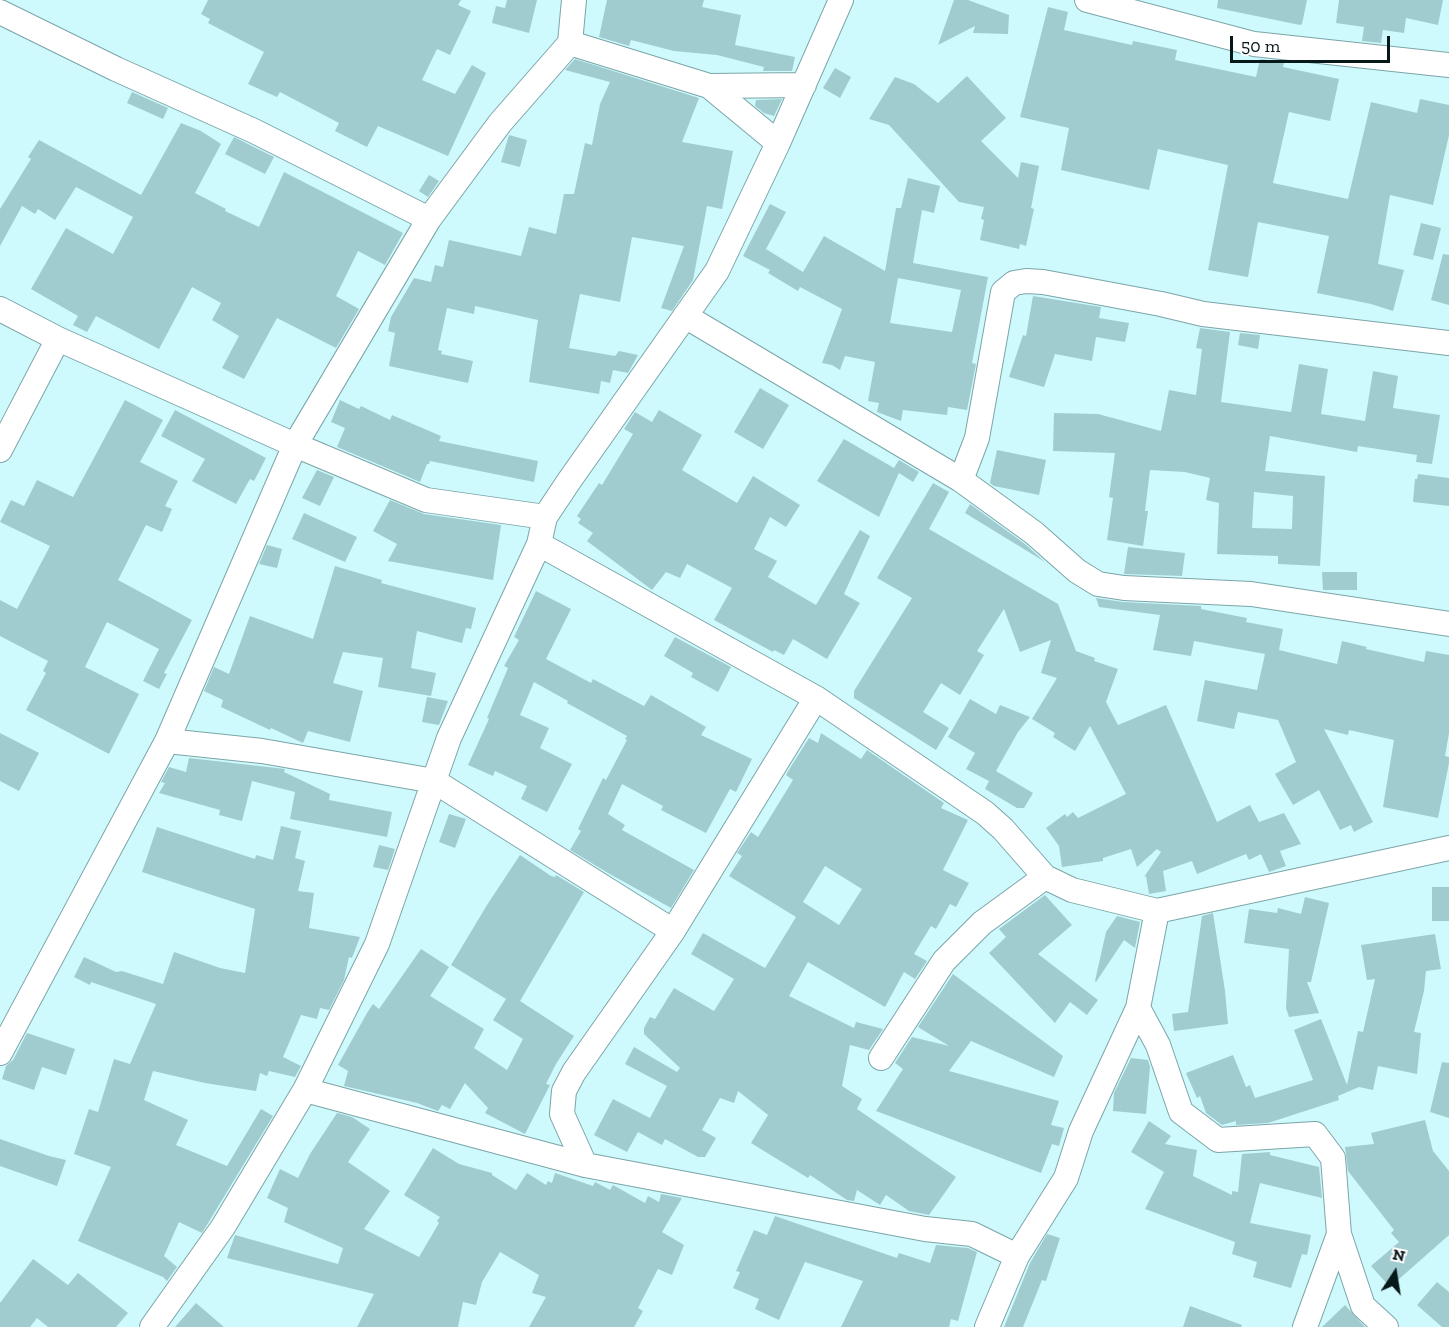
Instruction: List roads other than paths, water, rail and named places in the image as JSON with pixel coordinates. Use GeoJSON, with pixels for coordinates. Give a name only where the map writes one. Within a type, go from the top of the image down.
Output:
{"type":"FeatureCollection","features":[{"type":"Feature","properties":{"kind":"street"},"geometry":{"type":"LineString","coordinates":[[0,1053],[6,1026],[166,741],[295,445],[429,219],[500,123],[570,43],[574,0]]}},
{"type":"Feature","properties":{"kind":"street"},"geometry":{"type":"LineString","coordinates":[[152,1327],[223,1227],[305,1090],[377,944],[449,738],[539,544],[546,517],[568,480],[717,271],[778,143],[841,0]]}},
{"type":"Feature","properties":{"kind":"street"},"geometry":{"type":"LineString","coordinates":[[1088,0],[1254,44],[1449,65]]}},
{"type":"Feature","properties":{"kind":"street"},"geometry":{"type":"LineString","coordinates":[[0,12],[116,69],[254,131],[429,219]]}},
{"type":"Feature","properties":{"kind":"street"},"geometry":{"type":"LineString","coordinates":[[570,43],[709,86],[804,85]]}},
{"type":"Feature","properties":{"kind":"street"},"geometry":{"type":"LineString","coordinates":[[709,86],[778,143]]}},
{"type":"Feature","properties":{"kind":"street"},"geometry":{"type":"LineString","coordinates":[[961,480],[977,438],[1003,292],[1014,284],[1026,281],[1043,282],[1203,314],[1449,343]]}},
{"type":"Feature","properties":{"kind":"street"},"geometry":{"type":"LineString","coordinates":[[0,309],[58,339],[295,445],[426,500],[546,517]]}},
{"type":"Feature","properties":{"kind":"street"},"geometry":{"type":"LineString","coordinates":[[685,316],[961,480],[1034,533],[1077,571],[1098,584],[1124,588],[1251,594],[1449,624]]}},
{"type":"Feature","properties":{"kind":"street"},"geometry":{"type":"LineString","coordinates":[[0,450],[58,339]]}},
{"type":"Feature","properties":{"kind":"street"},"geometry":{"type":"LineString","coordinates":[[539,544],[816,698],[985,813],[1045,877],[1072,890],[1157,911],[1449,848]]}},
{"type":"Feature","properties":{"kind":"street"},"geometry":{"type":"LineString","coordinates":[[585,1165],[562,1114],[564,1091],[574,1072],[673,931],[816,698]]}},
{"type":"Feature","properties":{"kind":"street"},"geometry":{"type":"LineString","coordinates":[[166,741],[262,751],[434,782],[673,931]]}},
{"type":"Feature","properties":{"kind":"street"},"geometry":{"type":"LineString","coordinates":[[881,1059],[944,961],[981,923],[1045,877]]}},
{"type":"Feature","properties":{"kind":"street"},"geometry":{"type":"LineString","coordinates":[[987,1327],[1017,1256],[1066,1178],[1081,1131],[1138,1008],[1157,911]]}},
{"type":"Feature","properties":{"kind":"street"},"geometry":{"type":"LineString","coordinates":[[1138,1008],[1158,1045],[1181,1112],[1218,1140],[1315,1134],[1333,1158],[1340,1234],[1363,1306],[1386,1327]]}},
{"type":"Feature","properties":{"kind":"street"},"geometry":{"type":"LineString","coordinates":[[305,1090],[585,1165],[925,1228],[972,1234],[1017,1256]]}},
{"type":"Feature","properties":{"kind":"street"},"geometry":{"type":"LineString","coordinates":[[1305,1327],[1340,1234]]}}]}
